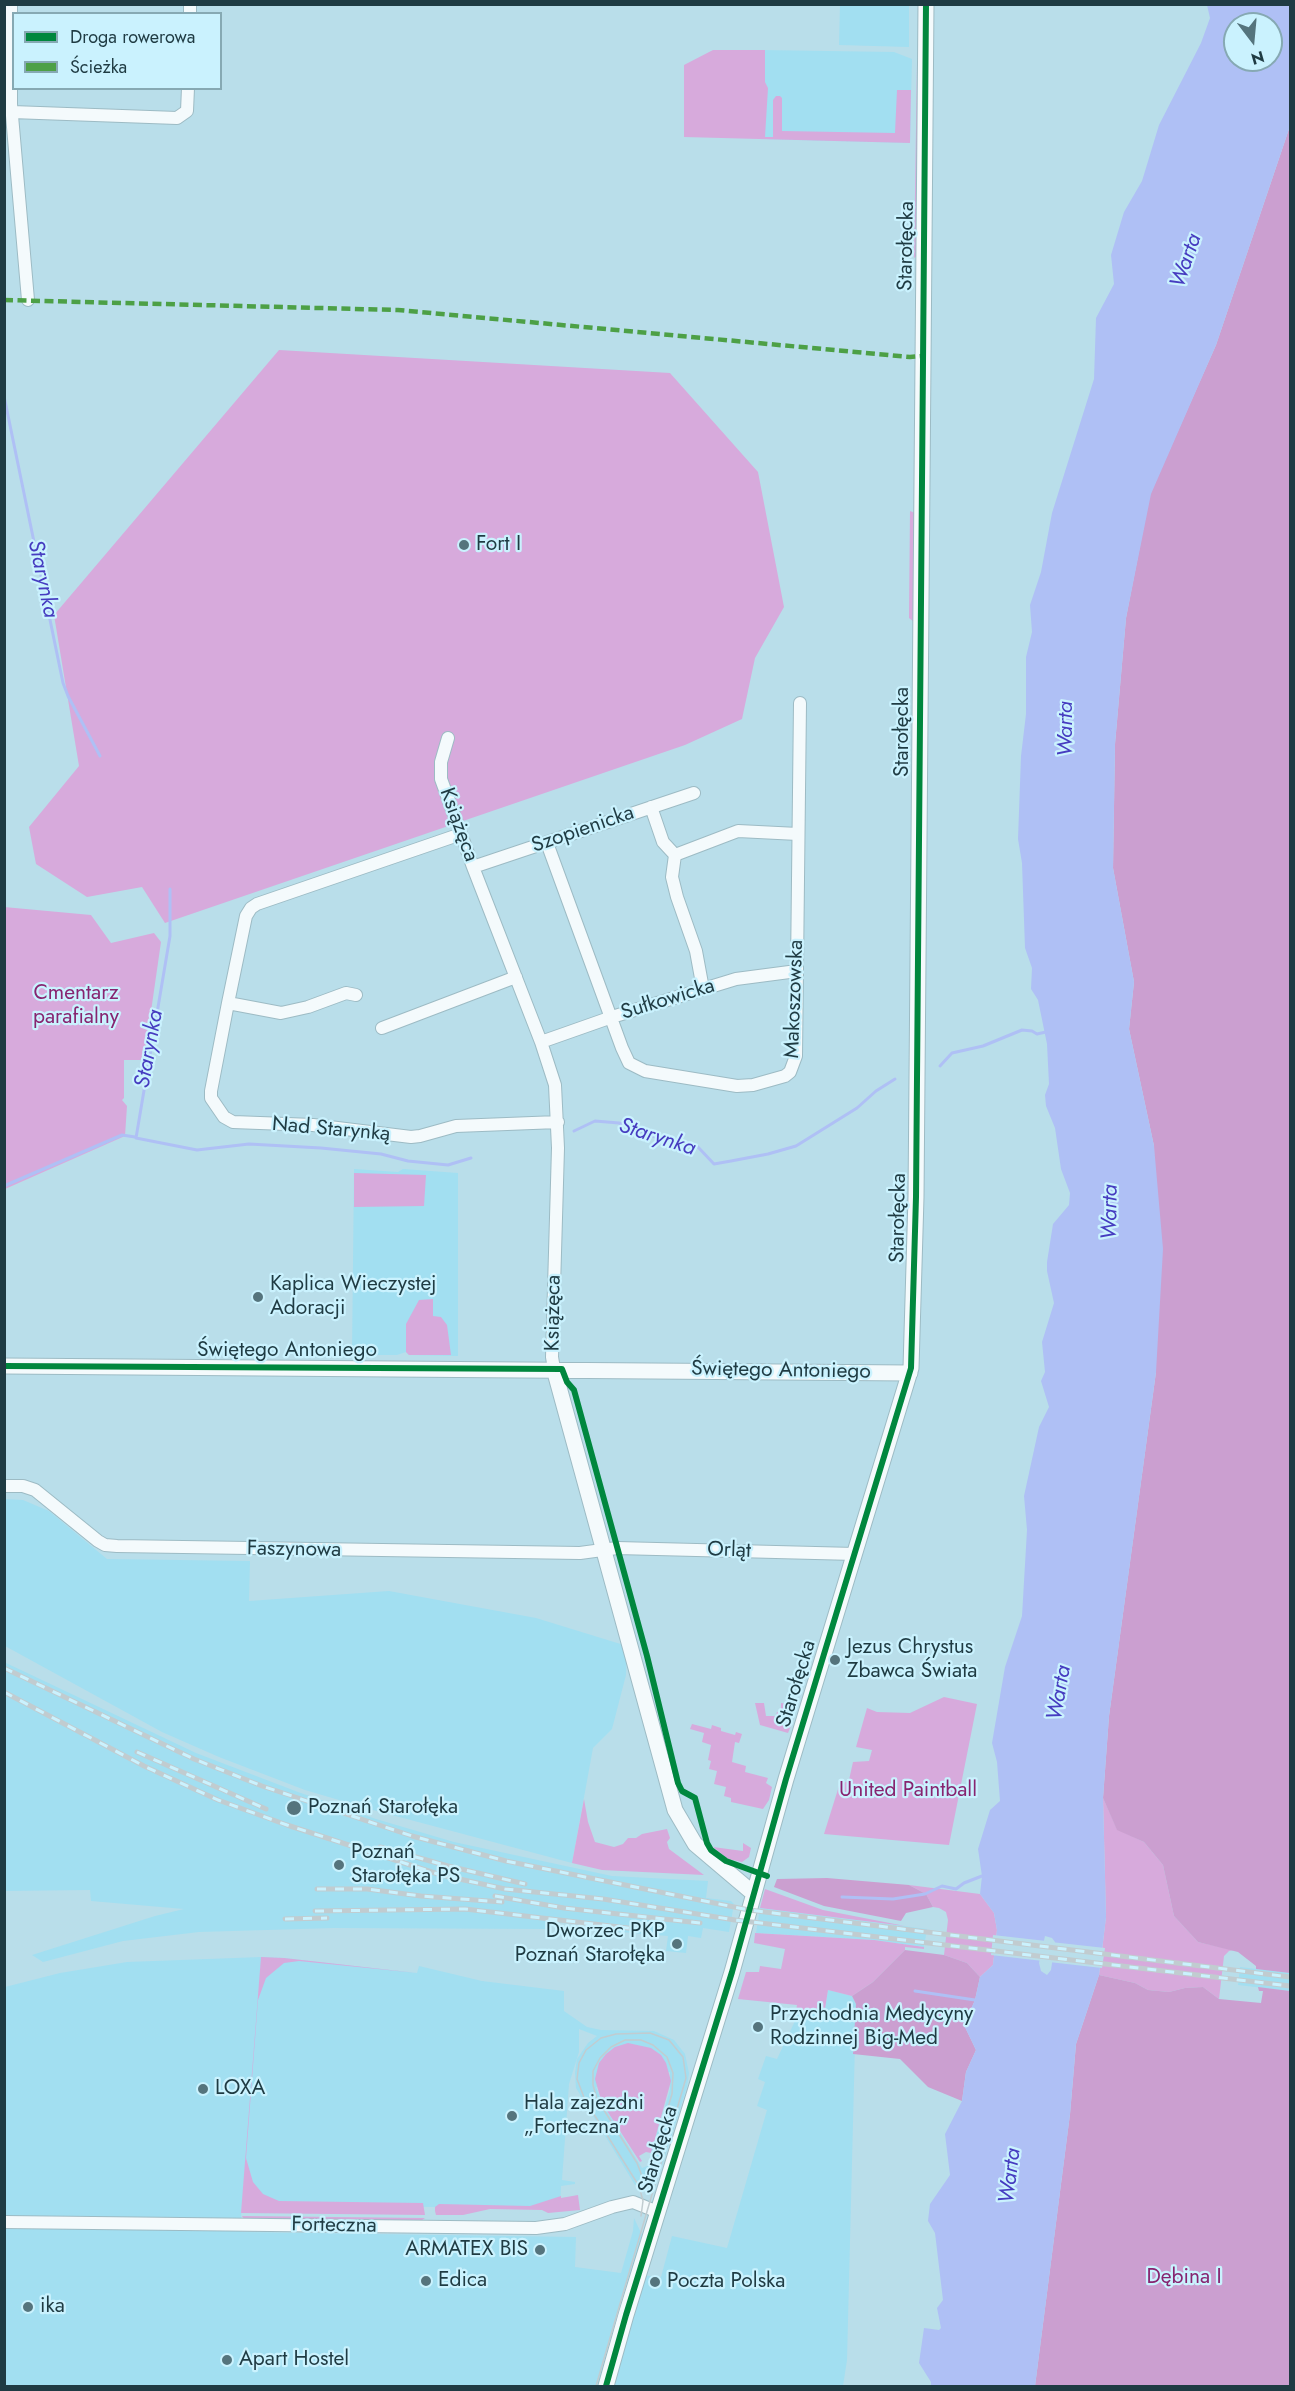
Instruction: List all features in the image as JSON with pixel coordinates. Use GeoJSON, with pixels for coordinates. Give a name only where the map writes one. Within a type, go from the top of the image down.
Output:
{"type":"FeatureCollection","features":[{"type":"Feature","properties":{"kind":"street"},"geometry":{"type":"LineString","coordinates":[[11,4],[12,112],[28,300]]}},
{"type":"Feature","properties":{"kind":"street","name":"Starołęcka"},"geometry":{"type":"LineString","coordinates":[[606,2386],[910,1373],[916,1197],[926,4]]}},
{"type":"Feature","properties":{"kind":"street"},"geometry":{"type":"LineString","coordinates":[[12,112],[177,118],[187,111],[188,90]]}},
{"type":"Feature","properties":{"kind":"street","name":"Makoszowska"},"geometry":{"type":"LineString","coordinates":[[547,843],[625,1056],[636,1068],[737,1086],[769,1081],[790,1072],[796,1056],[800,703]]}},
{"type":"Feature","properties":{"kind":"street","name":"Książęca"},"geometry":{"type":"LineString","coordinates":[[448,738],[441,762],[441,778],[473,867],[542,1042],[555,1085],[558,1122],[552,1357],[558,1369],[603,1549],[678,1819],[695,1844],[754,1894]]}},
{"type":"Feature","properties":{"kind":"street","name":"Szopienicka"},"geometry":{"type":"LineString","coordinates":[[473,867],[694,793]]}},
{"type":"Feature","properties":{"kind":"street"},"geometry":{"type":"LineString","coordinates":[[651,807],[663,842],[675,855]]}},
{"type":"Feature","properties":{"kind":"street"},"geometry":{"type":"LineString","coordinates":[[675,855],[738,831],[798,834]]}},
{"type":"Feature","properties":{"kind":"street","name":"Nad Starynką"},"geometry":{"type":"LineString","coordinates":[[461,834],[250,908],[246,916],[228,1003],[211,1095],[213,1103],[230,1121],[313,1125],[411,1137],[456,1126],[558,1122]]}},
{"type":"Feature","properties":{"kind":"street"},"geometry":{"type":"LineString","coordinates":[[675,855],[672,877],[696,951],[702,989]]}},
{"type":"Feature","properties":{"kind":"street","name":"Sułkowicka"},"geometry":{"type":"LineString","coordinates":[[542,1042],[702,989],[754,975],[797,972]]}},
{"type":"Feature","properties":{"kind":"street"},"geometry":{"type":"LineString","coordinates":[[382,1028],[516,977]]}},
{"type":"Feature","properties":{"kind":"street"},"geometry":{"type":"LineString","coordinates":[[228,1003],[281,1013],[308,1007],[346,993],[356,995]]}},
{"type":"Feature","properties":{"kind":"street","name":"Świętego Antoniego"},"geometry":{"type":"LineString","coordinates":[[4,1366],[910,1373]]}},
{"type":"Feature","properties":{"kind":"street","name":"Faszynowa"},"geometry":{"type":"LineString","coordinates":[[4,1486],[23,1486],[35,1490],[98,1541],[111,1546],[414,1552],[580,1553],[603,1549]]}},
{"type":"Feature","properties":{"kind":"street","name":"Orląt"},"geometry":{"type":"LineString","coordinates":[[603,1549],[855,1554]]}},
{"type":"Feature","properties":{"kind":"street","name":"Forteczna"},"geometry":{"type":"LineString","coordinates":[[4,2222],[536,2228],[566,2224],[612,2207],[633,2202],[658,2212]]}},
{"type":"Feature","properties":{"kind":"shaded area"},"geometry":{"type":"Polygon","coordinates":[[[840,5],[909,5],[909,47],[839,45],[840,5]]]}},
{"type":"Feature","properties":{"kind":"shaded area"},"geometry":{"type":"Polygon","coordinates":[[[760,50],[894,52],[912,59],[910,143],[760,139],[760,50]]]}},
{"type":"Feature","properties":{"kind":"shaded area"},"geometry":{"type":"Polygon","coordinates":[[[354,1169],[398,1172],[403,1169],[458,1173],[458,1356],[409,1355],[406,1352],[397,1355],[352,1355],[354,1169]]]}},
{"type":"Feature","properties":{"kind":"shaded area"},"geometry":{"type":"Polygon","coordinates":[[[5,1499],[23,1500],[49,1511],[107,1559],[250,1561],[249,1601],[389,1591],[536,1618],[627,1646],[626,1675],[612,1729],[593,1748],[572,1863],[305,1790],[162,1732],[5,1646],[5,1499]]]}},
{"type":"Feature","properties":{"kind":"shaded area"},"geometry":{"type":"Polygon","coordinates":[[[4,1662],[196,1753],[376,1819],[454,1842],[612,1876],[708,1881],[706,1898],[731,1901],[734,1904],[729,1932],[703,1928],[701,1938],[688,1936],[686,1953],[666,1951],[668,1936],[609,1931],[609,1927],[561,1923],[546,1923],[546,1929],[334,1928],[199,1932],[123,1941],[43,1962],[32,1955],[184,1909],[91,1901],[90,1890],[5,1891],[4,1662]]]}},
{"type":"Feature","properties":{"kind":"shaded area"},"geometry":{"type":"Polygon","coordinates":[[[760,1908],[927,1929],[924,1947],[874,1940],[756,1933],[760,1908]]]}},
{"type":"Feature","properties":{"kind":"shaded area"},"geometry":{"type":"Polygon","coordinates":[[[261,1957],[417,1973],[419,1966],[482,1981],[564,1991],[564,2011],[587,2027],[601,2030],[654,2031],[674,2040],[685,2054],[689,2073],[687,2087],[660,2172],[656,2176],[635,2185],[576,2088],[577,2059],[588,2043],[597,2036],[579,2029],[579,2052],[569,2084],[562,2180],[575,2182],[575,2184],[561,2186],[560,2209],[242,2204],[240,2232],[576,2237],[575,2267],[621,2273],[633,2231],[634,2218],[642,2235],[631,2274],[661,2277],[672,2236],[727,2248],[767,2110],[757,2106],[765,2082],[758,2079],[766,2056],[777,2059],[794,2023],[796,2011],[824,2015],[828,1990],[852,1996],[856,2004],[847,2360],[843,2386],[5,2386],[5,1987],[60,1973],[127,1962],[261,1957]],[[670,2072],[596,2087],[602,2103],[642,2168],[650,2165],[651,2153],[670,2090],[670,2072]]]}},
{"type":"Feature","properties":{"kind":"shaded area"},"geometry":{"type":"Polygon","coordinates":[[[1240,1967],[1290,1973],[1290,1991],[1238,1985],[1240,1967]]]}},
{"type":"Feature","properties":{"kind":"green space"},"geometry":{"type":"Polygon","coordinates":[[[713,50],[765,50],[765,82],[768,88],[765,137],[773,137],[773,100],[776,96],[782,98],[782,131],[895,133],[897,90],[911,90],[910,143],[684,137],[684,65],[713,50]]]}},
{"type":"Feature","properties":{"kind":"green space"},"geometry":{"type":"Polygon","coordinates":[[[917,63],[919,63],[918,255],[914,258],[917,63]]]}},
{"type":"Feature","properties":{"kind":"green space"},"geometry":{"type":"Polygon","coordinates":[[[1290,126],[1290,1973],[1256,1969],[1256,1966],[1238,1952],[1198,1942],[1174,1916],[1163,1865],[1144,1842],[1117,1830],[1103,1798],[1109,1716],[1156,1372],[1154,1146],[1129,1029],[1134,982],[1113,868],[1115,744],[1126,618],[1150,494],[1216,345],[1290,126]]]}},
{"type":"Feature","properties":{"kind":"green space"},"geometry":{"type":"Polygon","coordinates":[[[279,350],[670,373],[758,472],[784,607],[755,658],[742,719],[685,745],[165,923],[142,887],[87,897],[36,864],[29,827],[79,766],[54,615],[279,350]]]}},
{"type":"Feature","properties":{"kind":"green space"},"geometry":{"type":"Polygon","coordinates":[[[910,511],[915,513],[914,622],[909,618],[910,511]]]}},
{"type":"Feature","properties":{"kind":"green space","name":"Cmentarz parafialny"},"geometry":{"type":"Polygon","coordinates":[[[4,907],[91,915],[111,943],[154,933],[161,942],[144,1060],[124,1060],[124,1098],[122,1100],[127,1106],[125,1136],[5,1189],[4,907]]]}},
{"type":"Feature","properties":{"kind":"green space"},"geometry":{"type":"Polygon","coordinates":[[[354,1173],[426,1175],[424,1206],[354,1207],[354,1173]]]}},
{"type":"Feature","properties":{"kind":"green space"},"geometry":{"type":"Polygon","coordinates":[[[433,1299],[433,1316],[441,1317],[447,1325],[451,1355],[409,1355],[406,1352],[406,1324],[419,1300],[433,1299]]]}},
{"type":"Feature","properties":{"kind":"green space","name":"United Paintball"},"geometry":{"type":"Polygon","coordinates":[[[944,1697],[977,1704],[949,1845],[824,1834],[839,1786],[849,1780],[853,1762],[869,1761],[872,1750],[856,1747],[867,1708],[877,1712],[910,1713],[944,1697]]]}},
{"type":"Feature","properties":{"kind":"green space"},"geometry":{"type":"Polygon","coordinates":[[[755,1703],[764,1703],[766,1716],[776,1716],[777,1712],[781,1711],[781,1703],[788,1704],[792,1711],[792,1721],[786,1721],[786,1715],[780,1715],[779,1722],[792,1723],[788,1733],[760,1725],[755,1703]]]}},
{"type":"Feature","properties":{"kind":"green space"},"geometry":{"type":"Polygon","coordinates":[[[692,1724],[711,1729],[712,1725],[721,1728],[721,1731],[735,1735],[736,1732],[742,1734],[739,1743],[735,1742],[732,1762],[746,1766],[745,1772],[768,1778],[766,1783],[772,1787],[769,1800],[763,1809],[731,1802],[731,1798],[724,1796],[726,1787],[714,1784],[717,1771],[709,1769],[711,1745],[702,1742],[704,1733],[690,1729],[692,1724]]]}},
{"type":"Feature","properties":{"kind":"green space"},"geometry":{"type":"Polygon","coordinates":[[[1103,1798],[1117,1829],[1144,1842],[1163,1865],[1174,1916],[1198,1942],[1233,1950],[1224,1956],[1219,1999],[1203,1987],[1169,1992],[1148,1990],[1135,1983],[1099,1975],[1106,1917],[1103,1798]]]}},
{"type":"Feature","properties":{"kind":"green space"},"geometry":{"type":"Polygon","coordinates":[[[584,1799],[588,1822],[595,1842],[614,1847],[623,1844],[628,1838],[667,1829],[670,1838],[667,1842],[669,1849],[704,1875],[602,1870],[572,1863],[584,1799]]]}},
{"type":"Feature","properties":{"kind":"green space"},"geometry":{"type":"Polygon","coordinates":[[[743,1843],[751,1848],[749,1857],[742,1862],[728,1859],[713,1847],[743,1851],[743,1843]]]}},
{"type":"Feature","properties":{"kind":"green space"},"geometry":{"type":"Polygon","coordinates":[[[827,1878],[909,1885],[926,1894],[933,1907],[906,1913],[901,1921],[824,1906],[774,1887],[777,1879],[827,1878]]]}},
{"type":"Feature","properties":{"kind":"green space"},"geometry":{"type":"Polygon","coordinates":[[[909,1885],[980,1894],[994,1913],[997,1930],[993,1965],[980,1977],[967,1963],[944,1955],[948,1920],[946,1912],[933,1907],[926,1894],[909,1885]]]}},
{"type":"Feature","properties":{"kind":"green space"},"geometry":{"type":"Polygon","coordinates":[[[765,1889],[823,1910],[905,1926],[760,1908],[765,1889]]]}},
{"type":"Feature","properties":{"kind":"green space"},"geometry":{"type":"Polygon","coordinates":[[[755,1933],[874,1940],[924,1947],[924,1949],[905,1947],[905,1950],[873,1982],[852,1996],[828,1990],[824,2015],[796,2011],[797,2005],[738,1999],[746,1972],[759,1972],[760,1966],[781,1969],[785,1949],[754,1943],[755,1933]]]}},
{"type":"Feature","properties":{"kind":"green space"},"geometry":{"type":"Polygon","coordinates":[[[905,1950],[944,1955],[967,1963],[980,1977],[975,2000],[964,2025],[976,2050],[966,2072],[962,2101],[928,2087],[900,2059],[853,2054],[856,2004],[852,1996],[873,1982],[905,1950]]]}},
{"type":"Feature","properties":{"kind":"green space"},"geometry":{"type":"Polygon","coordinates":[[[261,1957],[417,1973],[299,1961],[284,1963],[266,1978],[258,2000],[246,2158],[253,2182],[263,2194],[279,2201],[423,2203],[425,2215],[241,2213],[261,1957]]]}},
{"type":"Feature","properties":{"kind":"green space","name":"Dębina I"},"geometry":{"type":"Polygon","coordinates":[[[1099,1975],[1135,1983],[1148,1990],[1169,1992],[1203,1987],[1219,1999],[1261,2003],[1263,1991],[1259,1991],[1258,1987],[1290,1991],[1290,2386],[1035,2386],[1070,2114],[1076,2044],[1099,1975]]]}},
{"type":"Feature","properties":{"kind":"green space"},"geometry":{"type":"Polygon","coordinates":[[[628,2043],[651,2048],[661,2055],[671,2081],[651,2153],[646,2152],[639,2156],[642,2161],[640,2162],[602,2103],[595,2079],[599,2063],[606,2054],[615,2047],[628,2043]]]}},
{"type":"Feature","properties":{"kind":"green space"},"geometry":{"type":"Polygon","coordinates":[[[578,2195],[580,2210],[548,2213],[542,2210],[490,2209],[463,2215],[436,2215],[435,2211],[435,2207],[439,2204],[530,2206],[561,2196],[561,2198],[578,2195]]]}},
{"type":"Feature","properties":{"kind":"green space"},"geometry":{"type":"Polygon","coordinates":[[[242,2216],[425,2218],[421,2221],[244,2219],[242,2216]]]}},
{"type":"Feature","properties":{"kind":"water","name":"Warta"},"geometry":{"type":"Polygon","coordinates":[[[1207,5],[1290,5],[1290,126],[1216,345],[1151,494],[1126,618],[1115,744],[1113,868],[1134,982],[1129,1029],[1154,1146],[1163,1249],[1156,1372],[1109,1716],[1103,1798],[1106,1917],[1099,1975],[1076,2044],[1070,2114],[1035,2386],[931,2386],[931,2382],[919,2363],[924,2328],[939,2330],[941,2328],[937,2308],[943,2300],[935,2233],[928,2221],[930,2204],[950,2175],[945,2134],[962,2101],[966,2072],[976,2050],[964,2025],[975,2000],[980,1977],[993,1965],[997,1930],[994,1913],[980,1894],[982,1876],[978,1849],[990,1810],[1000,1801],[997,1762],[992,1743],[1005,1667],[1022,1616],[1027,1530],[1024,1496],[1039,1427],[1049,1407],[1041,1381],[1045,1372],[1042,1342],[1054,1303],[1047,1262],[1053,1224],[1069,1205],[1070,1193],[1061,1169],[1055,1128],[1046,1106],[1045,1095],[1049,1084],[1047,1044],[1038,1000],[1031,989],[1032,968],[1025,948],[1022,863],[1018,839],[1021,756],[1026,714],[1026,657],[1032,632],[1030,605],[1041,572],[1052,513],[1094,379],[1096,318],[1114,284],[1111,255],[1124,212],[1142,181],[1159,125],[1201,43],[1210,18],[1207,5]],[[1045,1936],[1039,1963],[1041,1971],[1047,1975],[1051,1970],[1055,1942],[1052,1938],[1045,1936]]]}},
{"type":"Feature","properties":{"kind":"pier"},"geometry":{"type":"Polygon","coordinates":[[[993,1935],[1046,1941],[1043,1961],[991,1955],[993,1935]]]}},
{"type":"Feature","properties":{"kind":"pier"},"geometry":{"type":"Polygon","coordinates":[[[1051,1942],[1105,1948],[1102,1968],[1049,1962],[1051,1942]]]}},
{"type":"Feature","properties":{"kind":"waterway","name":"Starynka"},"geometry":{"type":"LineString","coordinates":[[4,396],[63,683],[100,756]]}},
{"type":"Feature","properties":{"kind":"waterway","name":"Starynka"},"geometry":{"type":"LineString","coordinates":[[170,889],[170,936],[136,1138],[197,1150],[249,1144],[321,1148],[381,1154],[408,1161],[448,1165],[471,1158]]}},
{"type":"Feature","properties":{"kind":"waterway","name":"Starynka"},"geometry":{"type":"LineString","coordinates":[[940,1066],[952,1053],[983,1046],[1022,1030],[1037,1034],[1046,1032]]}},
{"type":"Feature","properties":{"kind":"waterway","name":"Starynka"},"geometry":{"type":"LineString","coordinates":[[574,1131],[595,1121],[619,1123],[658,1138],[683,1141],[697,1146],[714,1164],[768,1154],[796,1146],[857,1108],[876,1091],[895,1079]]}},
{"type":"Feature","properties":{"kind":"waterway","name":"Starynka"},"geometry":{"type":"LineString","coordinates":[[4,1186],[122,1135],[135,1137]]}},
{"type":"Feature","properties":{"kind":"waterway"},"geometry":{"type":"LineString","coordinates":[[842,1897],[893,1899],[925,1894],[942,1886],[956,1889],[982,1876]]}},
{"type":"Feature","properties":{"kind":"waterway"},"geometry":{"type":"LineString","coordinates":[[915,1991],[975,2000]]}},
{"type":"Feature","properties":{"kind":"tram line"},"geometry":{"type":"LineString","coordinates":[[596,2386],[686,2078],[683,2057],[669,2040],[650,2033],[616,2034],[601,2038],[586,2050],[579,2063],[577,2079],[585,2100],[639,2186],[643,2201],[641,2216]]}},
{"type":"Feature","properties":{"kind":"tram line"},"geometry":{"type":"LineString","coordinates":[[645,2184],[637,2163],[597,2099],[593,2085],[593,2071],[600,2058],[611,2047],[625,2040],[641,2040],[653,2045],[667,2057],[673,2073],[672,2094],[654,2154],[652,2171]]}},
{"type":"Feature","properties":{"kind":"railway"},"geometry":{"type":"LineString","coordinates":[[4,1668],[194,1759],[262,1786],[412,1836],[506,1861],[749,1910],[1290,1977]]}},
{"type":"Feature","properties":{"kind":"railway"},"geometry":{"type":"LineString","coordinates":[[4,1692],[144,1766],[218,1800],[441,1875],[505,1889],[603,1899],[735,1920],[1290,1986]]}},
{"type":"Feature","properties":{"kind":"railway"},"geometry":{"type":"LineString","coordinates":[[137,1752],[266,1809]]}},
{"type":"Feature","properties":{"kind":"railway"},"geometry":{"type":"LineString","coordinates":[[380,1847],[525,1884]]}},
{"type":"Feature","properties":{"kind":"railway"},"geometry":{"type":"LineString","coordinates":[[317,1889],[367,1889],[502,1902]]}},
{"type":"Feature","properties":{"kind":"railway"},"geometry":{"type":"LineString","coordinates":[[495,1896],[564,1908],[700,1923]]}},
{"type":"Feature","properties":{"kind":"railway"},"geometry":{"type":"LineString","coordinates":[[315,1911],[465,1909],[645,1930]]}},
{"type":"Feature","properties":{"kind":"railway"},"geometry":{"type":"LineString","coordinates":[[285,1919],[327,1918]]}},
{"type":"Feature","properties":{"kind":"marked path"},"geometry":{"type":"LineString","coordinates":[[4,300],[398,310],[910,357],[923,356]]}},
{"type":"Feature","properties":{"kind":"cycle path"},"geometry":{"type":"LineString","coordinates":[[606,2386],[732,1972],[786,1779],[911,1368],[916,1197],[926,4]]}},
{"type":"Feature","properties":{"kind":"cycle path"},"geometry":{"type":"LineString","coordinates":[[4,1366],[562,1369],[567,1382],[574,1390],[647,1656],[678,1783],[682,1791],[695,1798],[711,1850],[726,1861],[767,1876]]}},
{"type":"Feature","properties":{"kind":"place","name":"Fort I"},"geometry":{"type":"Point","coordinates":[464,545]}},
{"type":"Feature","properties":{"kind":"place","name":"Kaplica Wieczystej Adoracji"},"geometry":{"type":"Point","coordinates":[258,1297]}},
{"type":"Feature","properties":{"kind":"place","name":"Jezus Chrystus Zbawca Świata"},"geometry":{"type":"Point","coordinates":[835,1660]}},
{"type":"Feature","properties":{"kind":"place","name":"Poznań Starołęka"},"geometry":{"type":"Point","coordinates":[294,1808]}},
{"type":"Feature","properties":{"kind":"place","name":"Poznań Starołęka PS"},"geometry":{"type":"Point","coordinates":[339,1865]}},
{"type":"Feature","properties":{"kind":"place","name":"Dworzec PKP Poznań Starołęka"},"geometry":{"type":"Point","coordinates":[677,1944]}},
{"type":"Feature","properties":{"kind":"place","name":"Przychodnia Medycyny Rodzinnej Big-Med"},"geometry":{"type":"Point","coordinates":[758,2027]}},
{"type":"Feature","properties":{"kind":"place","name":"LOXA"},"geometry":{"type":"Point","coordinates":[203,2089]}},
{"type":"Feature","properties":{"kind":"place","name":"Hala zajezdni „Forteczna”"},"geometry":{"type":"Point","coordinates":[512,2116]}},
{"type":"Feature","properties":{"kind":"place","name":"ARMATEX BIS"},"geometry":{"type":"Point","coordinates":[540,2250]}},
{"type":"Feature","properties":{"kind":"place","name":"Edica"},"geometry":{"type":"Point","coordinates":[426,2281]}},
{"type":"Feature","properties":{"kind":"place","name":"Poczta Polska"},"geometry":{"type":"Point","coordinates":[655,2282]}},
{"type":"Feature","properties":{"kind":"place","name":"ika"},"geometry":{"type":"Point","coordinates":[28,2307]}},
{"type":"Feature","properties":{"kind":"place","name":"Apart Hostel"},"geometry":{"type":"Point","coordinates":[227,2360]}}]}
